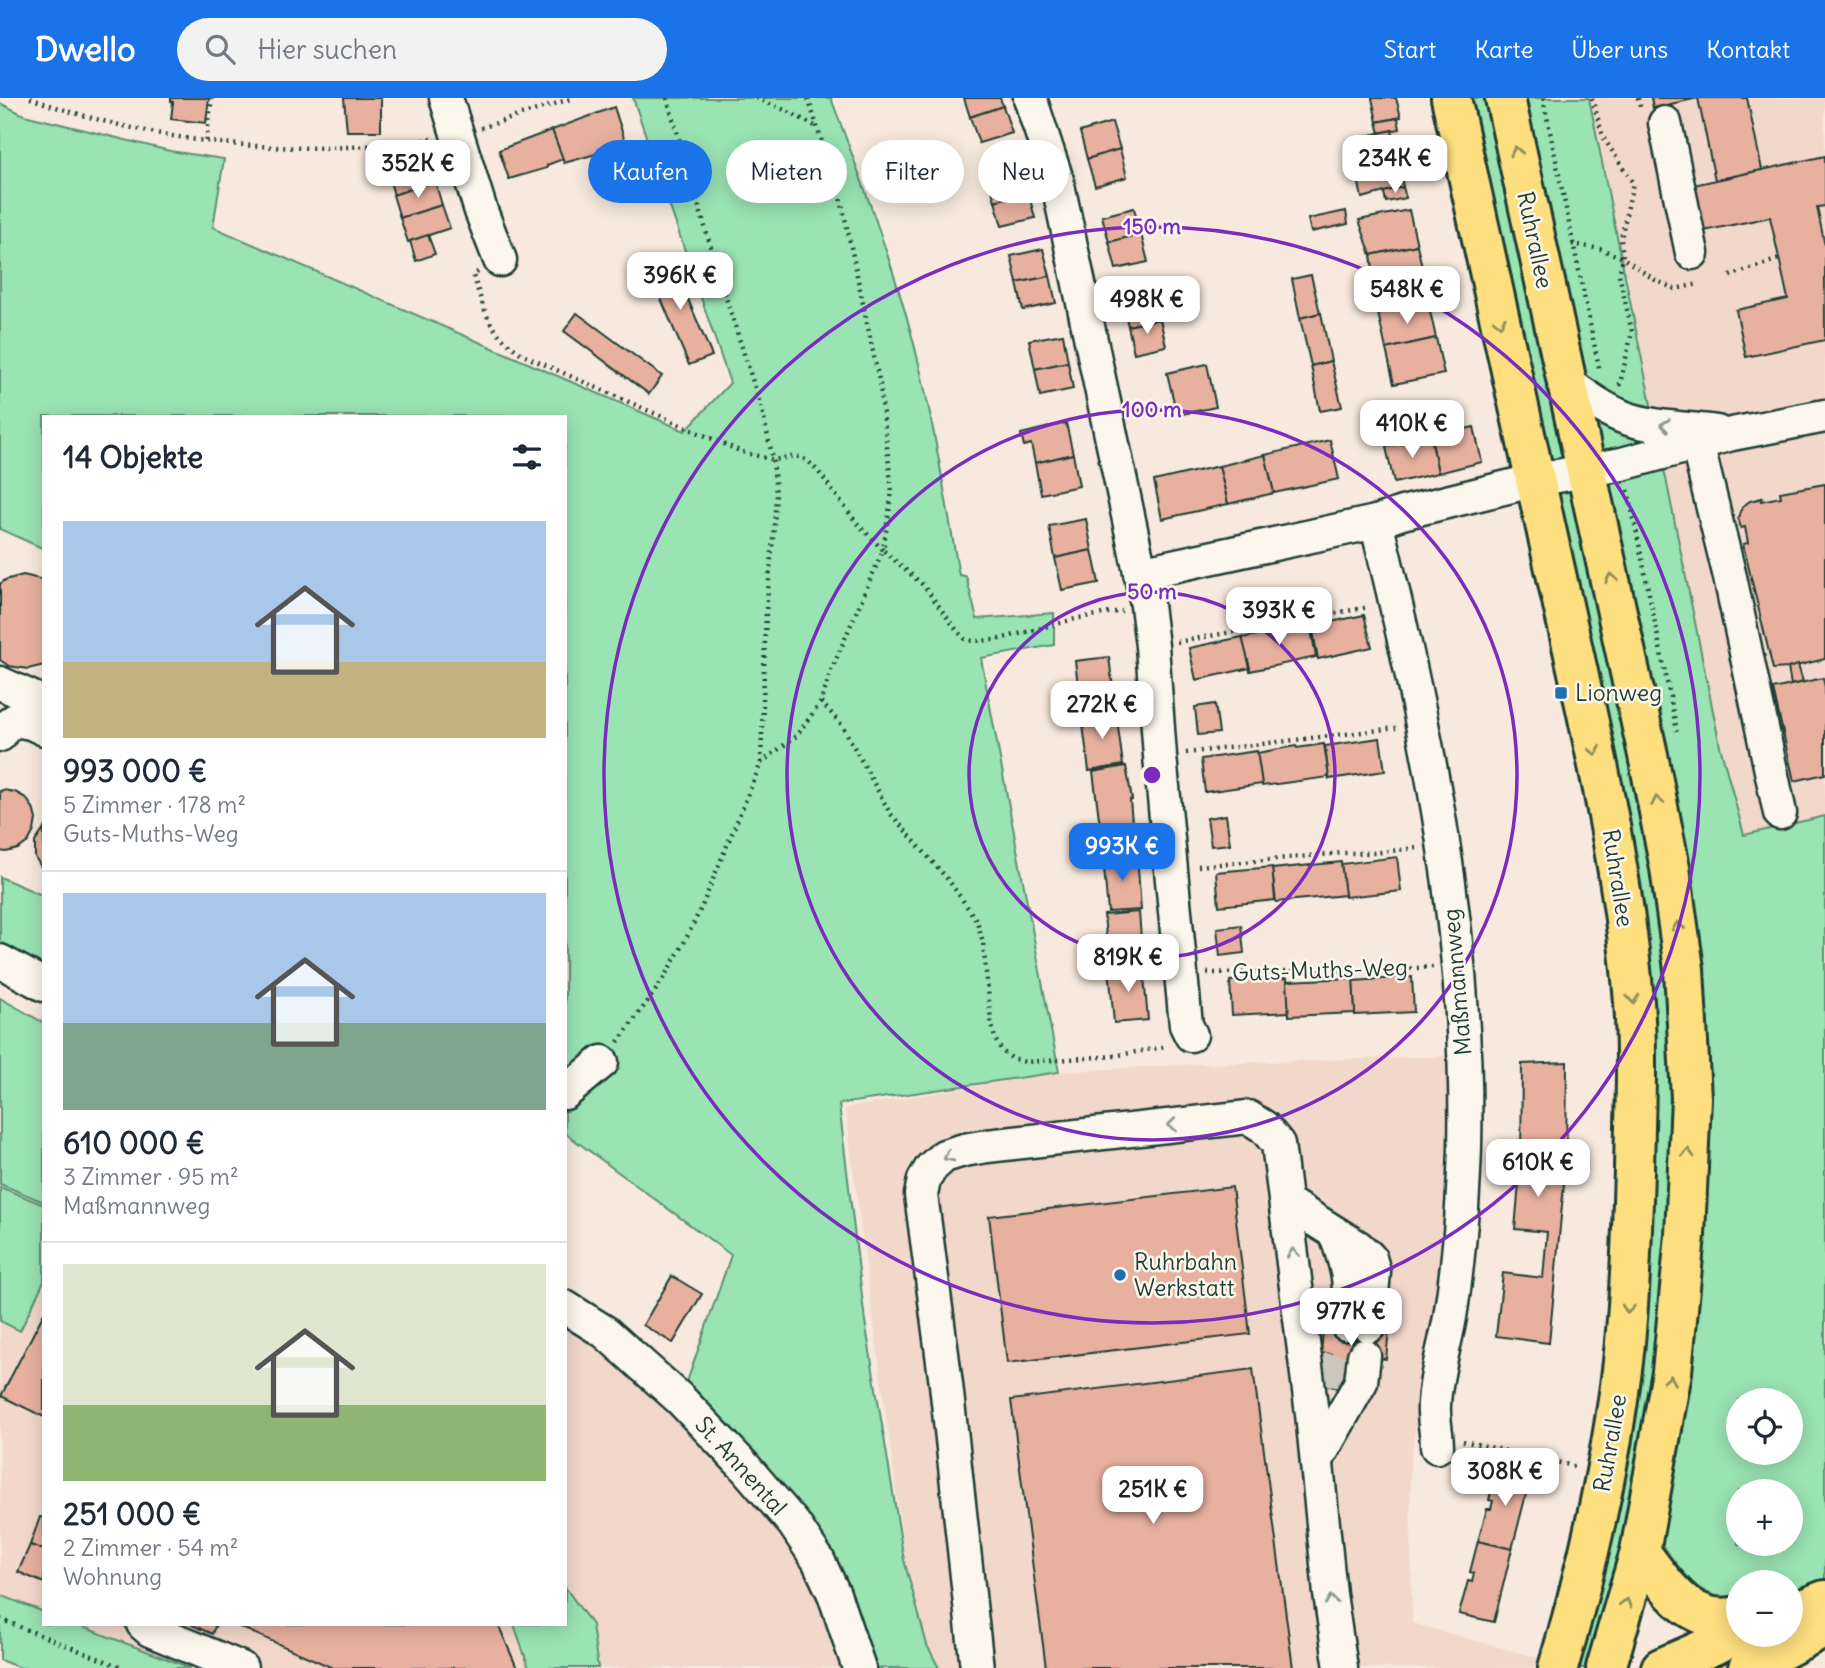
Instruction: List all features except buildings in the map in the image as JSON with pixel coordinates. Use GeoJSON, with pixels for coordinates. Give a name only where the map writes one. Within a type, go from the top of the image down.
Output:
{"type":"FeatureCollection","features":[{"type":"Feature","properties":{"kind":"main road","name":"Ruhrallee"},"geometry":{"type":"LineString","coordinates":[[1451,98],[1613,841],[1634,1004],[1635,1115],[1630,1265],[1623,1363],[1605,1475],[1571,1624],[1558,1668]]}},
{"type":"Feature","properties":{"kind":"main road","name":"Ruhrallee"},"geometry":{"type":"LineString","coordinates":[[1505,98],[1648,755],[1670,868],[1684,970],[1691,1098],[1685,1236],[1672,1372],[1640,1552],[1606,1668]]}},
{"type":"Feature","properties":{"kind":"main road"},"geometry":{"type":"LineString","coordinates":[[1640,1552],[1675,1598],[1704,1616],[1726,1619]]}},
{"type":"Feature","properties":{"kind":"main road"},"geometry":{"type":"LineString","coordinates":[[1803,1609],[1825,1600]]}},
{"type":"Feature","properties":{"kind":"main road"},"geometry":{"type":"LineString","coordinates":[[1571,1624],[1571,1655],[1574,1668]]}},
{"type":"Feature","properties":{"kind":"main road"},"geometry":{"type":"LineString","coordinates":[[1748,1668],[1825,1627]]}},
{"type":"Feature","properties":{"kind":"main road"},"geometry":{"type":"LineString","coordinates":[[1661,1668],[1726,1640]]}},
{"type":"Feature","properties":{"kind":"street"},"geometry":{"type":"LineString","coordinates":[[446,98],[481,211],[500,260]]}},
{"type":"Feature","properties":{"kind":"street"},"geometry":{"type":"LineString","coordinates":[[1030,98],[1057,180],[1147,605],[1186,1025],[1191,1035]]}},
{"type":"Feature","properties":{"kind":"street"},"geometry":{"type":"LineString","coordinates":[[1665,123],[1692,253]]}},
{"type":"Feature","properties":{"kind":"street"},"geometry":{"type":"LineString","coordinates":[[1566,382],[1626,418],[1732,434]]}},
{"type":"Feature","properties":{"kind":"street"},"geometry":{"type":"LineString","coordinates":[[1140,573],[1376,522],[1402,513],[1536,480],[1587,472],[1732,434],[1825,416]]}},
{"type":"Feature","properties":{"kind":"street"},"geometry":{"type":"LineString","coordinates":[[1697,443],[1730,577],[1780,813]]}},
{"type":"Feature","properties":{"kind":"street","name":"Maßmannweg"},"geometry":{"type":"LineString","coordinates":[[1376,522],[1396,602],[1444,844],[1457,965],[1465,1081],[1462,1212],[1450,1315],[1434,1405],[1437,1447]]}},
{"type":"Feature","properties":{"kind":"street"},"geometry":{"type":"LineString","coordinates":[[0,683],[42,702]]}},
{"type":"Feature","properties":{"kind":"street"},"geometry":{"type":"LineString","coordinates":[[0,735],[3,729],[15,720],[42,728]]}},
{"type":"Feature","properties":{"kind":"street"},"geometry":{"type":"LineString","coordinates":[[0,961],[42,984]]}},
{"type":"Feature","properties":{"kind":"street"},"geometry":{"type":"LineString","coordinates":[[567,1091],[602,1062]]}},
{"type":"Feature","properties":{"kind":"street"},"geometry":{"type":"LineString","coordinates":[[977,1668],[946,1384],[920,1195],[924,1180],[944,1156],[987,1146],[1248,1117],[1264,1127],[1278,1144],[1341,1668]]}},
{"type":"Feature","properties":{"kind":"street"},"geometry":{"type":"LineString","coordinates":[[1286,1202],[1358,1247],[1370,1258],[1374,1272],[1360,1336],[1362,1382],[1317,1460]]}},
{"type":"Feature","properties":{"kind":"street","name":"St. Annental"},"geometry":{"type":"LineString","coordinates":[[567,1308],[605,1332],[680,1399],[744,1466],[794,1524],[818,1560],[834,1594],[859,1668]]}},
{"type":"Feature","properties":{"kind":"street"},"geometry":{"type":"LineString","coordinates":[[1333,1433],[1335,1387]]}},
{"type":"Feature","properties":{"kind":"street"},"geometry":{"type":"LineString","coordinates":[[145,1626],[241,1668]]}},
{"type":"Feature","properties":{"kind":"path"},"geometry":{"type":"LineString","coordinates":[[30,98],[113,124],[206,141],[272,148],[331,149],[369,147],[458,135],[573,98]]}},
{"type":"Feature","properties":{"kind":"path"},"geometry":{"type":"LineString","coordinates":[[206,141],[212,98]]}},
{"type":"Feature","properties":{"kind":"path"},"geometry":{"type":"LineString","coordinates":[[602,1062],[658,987],[683,945],[702,906],[761,763],[766,611],[776,495],[773,460],[762,410],[667,98]]}},
{"type":"Feature","properties":{"kind":"path"},"geometry":{"type":"LineString","coordinates":[[755,98],[816,126]]}},
{"type":"Feature","properties":{"kind":"path"},"geometry":{"type":"LineString","coordinates":[[761,763],[796,736],[821,702],[835,660],[883,550],[892,492],[882,396],[842,204],[807,98]]}},
{"type":"Feature","properties":{"kind":"path"},"geometry":{"type":"LineString","coordinates":[[1592,98],[1603,137],[1633,183],[1621,239],[1623,258],[1619,274],[1632,332],[1620,384],[1612,386]]}},
{"type":"Feature","properties":{"kind":"path"},"geometry":{"type":"LineString","coordinates":[[1572,244],[1601,249],[1623,258],[1675,289],[1699,284]]}},
{"type":"Feature","properties":{"kind":"path"},"geometry":{"type":"LineString","coordinates":[[1730,276],[1779,259]]}},
{"type":"Feature","properties":{"kind":"path"},"geometry":{"type":"LineString","coordinates":[[500,260],[473,275],[491,326],[504,342],[525,356],[742,452],[773,460],[796,456],[808,461],[856,522],[923,585],[965,639],[996,639],[1147,605]]}},
{"type":"Feature","properties":{"kind":"path"},"geometry":{"type":"LineString","coordinates":[[1152,646],[1396,602]]}},
{"type":"Feature","properties":{"kind":"path"},"geometry":{"type":"LineString","coordinates":[[821,702],[842,725],[890,813],[950,882],[977,921],[984,942],[991,1021],[995,1039],[1002,1051],[1013,1059],[1026,1062],[1114,1056],[1162,1048],[1191,1035]]}},
{"type":"Feature","properties":{"kind":"path"},"geometry":{"type":"LineString","coordinates":[[1160,756],[1421,724]]}},
{"type":"Feature","properties":{"kind":"path"},"geometry":{"type":"LineString","coordinates":[[1173,868],[1343,853],[1373,853],[1444,844]]}},
{"type":"Feature","properties":{"kind":"path","name":"Guts-Muths-Weg"},"geometry":{"type":"LineString","coordinates":[[1182,974],[1366,971],[1457,965]]}},
{"type":"Feature","properties":{"kind":"path"},"geometry":{"type":"LineString","coordinates":[[1488,1446],[1556,1461]]}},
{"type":"Feature","properties":{"kind":"path"},"geometry":{"type":"LineString","coordinates":[[0,1619],[123,1668]]}},
{"type":"Feature","properties":{"kind":"shaded area"},"geometry":{"type":"Polygon","coordinates":[[[1589,98],[1825,98],[1825,816],[1745,836],[1718,745],[1589,98]]]}},
{"type":"Feature","properties":{"kind":"shaded area"},"geometry":{"type":"Polygon","coordinates":[[[1447,1056],[1449,1216],[1410,1463],[1412,1623],[1553,1662],[1550,1668],[940,1668],[926,1640],[905,1558],[845,1108],[1059,1072],[1447,1056]]]}},
{"type":"Feature","properties":{"kind":"shaded area"},"geometry":{"type":"Polygon","coordinates":[[[42,1285],[42,1611],[0,1595],[0,1321],[21,1331],[42,1285]]]}},
{"type":"Feature","properties":{"kind":"shaded area"},"geometry":{"type":"Polygon","coordinates":[[[567,1309],[793,1524],[858,1668],[598,1668],[592,1625],[567,1590],[567,1309]]]}},
{"type":"Feature","properties":{"kind":"shaded area"},"geometry":{"type":"Polygon","coordinates":[[[80,1626],[515,1626],[529,1668],[191,1668],[80,1626]]]}},
{"type":"Feature","properties":{"kind":"green space"},"geometry":{"type":"Polygon","coordinates":[[[633,98],[831,98],[846,140],[726,140],[726,203],[847,203],[847,142],[861,180],[861,203],[869,203],[913,340],[933,427],[959,575],[966,576],[977,619],[1054,613],[1054,645],[981,658],[1059,1072],[839,1104],[865,1321],[904,1560],[927,1645],[939,1668],[860,1668],[836,1595],[681,1399],[731,1255],[567,1134],[567,415],[42,415],[42,548],[0,529],[0,103],[24,115],[170,151],[224,159],[213,227],[685,431],[730,383],[669,203],[712,203],[712,140],[647,140],[633,98]]]}},
{"type":"Feature","properties":{"kind":"green space"},"geometry":{"type":"Polygon","coordinates":[[[1453,98],[1589,98],[1720,746],[1744,835],[1825,816],[1825,1586],[1803,1593],[1803,1570],[1726,1570],[1726,1615],[1643,1553],[1688,1235],[1668,868],[1683,1235],[1603,1668],[1579,1668],[1576,1650],[1607,1475],[1635,1006],[1453,98]]]}},
{"type":"Feature","properties":{"kind":"green space"},"geometry":{"type":"Polygon","coordinates":[[[0,877],[42,895],[42,973],[0,951],[0,877]]]}},
{"type":"Feature","properties":{"kind":"green space"},"geometry":{"type":"Polygon","coordinates":[[[0,998],[42,1022],[42,1201],[0,1184],[0,998]]]}},
{"type":"Feature","properties":{"kind":"green space"},"geometry":{"type":"Polygon","coordinates":[[[0,1187],[42,1204],[42,1285],[20,1331],[0,1321],[0,1187]]]}},
{"type":"Feature","properties":{"kind":"green space"},"geometry":{"type":"Polygon","coordinates":[[[567,1590],[592,1625],[598,1668],[529,1668],[515,1626],[567,1626],[567,1590]]]}},
{"type":"Feature","properties":{"kind":"green space"},"geometry":{"type":"Polygon","coordinates":[[[0,1595],[42,1611],[42,1626],[80,1626],[191,1668],[20,1668],[0,1660],[0,1595]]]}},
{"type":"Feature","properties":{"kind":"tunnel"},"geometry":{"type":"LineString","coordinates":[[1335,1387],[1346,1324]]}},
{"type":"Feature","properties":{"kind":"place","name":"Lionweg"},"geometry":{"type":"Point","coordinates":[1561,693]}},
{"type":"Feature","properties":{"kind":"place","name":"Ruhrbahn Werkstatt"},"geometry":{"type":"Point","coordinates":[1120,1275]}}]}
